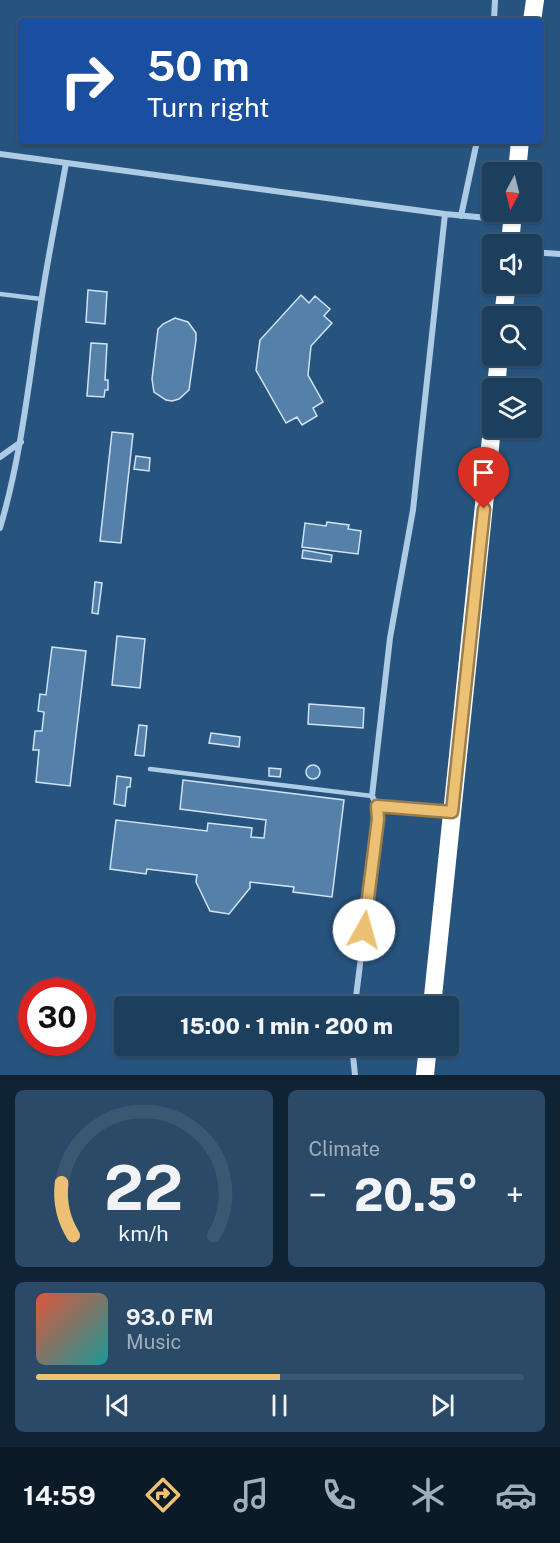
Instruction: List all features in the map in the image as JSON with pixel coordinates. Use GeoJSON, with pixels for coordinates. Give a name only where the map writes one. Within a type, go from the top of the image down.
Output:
{"type":"FeatureCollection","features":[{"type":"Feature","properties":{"kind":"highway"},"geometry":{"type":"LineString","coordinates":[[532,18],[535,0]]}},
{"type":"Feature","properties":{"kind":"highway"},"geometry":{"type":"LineString","coordinates":[[518,162],[520,144]]}},
{"type":"Feature","properties":{"kind":"highway"},"geometry":{"type":"LineString","coordinates":[[433,996],[491,438]]}},
{"type":"Feature","properties":{"kind":"highway"},"geometry":{"type":"LineString","coordinates":[[425,1075],[427,1056]]}},
{"type":"Feature","properties":{"kind":"street"},"geometry":{"type":"LineString","coordinates":[[494,18],[495,0]]}},
{"type":"Feature","properties":{"kind":"street"},"geometry":{"type":"LineString","coordinates":[[461,216],[476,144]]}},
{"type":"Feature","properties":{"kind":"street"},"geometry":{"type":"LineString","coordinates":[[0,154],[445,214],[482,216]]}},
{"type":"Feature","properties":{"kind":"street"},"geometry":{"type":"LineString","coordinates":[[0,528],[13,486],[21,442],[41,300],[66,162]]}},
{"type":"Feature","properties":{"kind":"street"},"geometry":{"type":"LineString","coordinates":[[356,996],[378,819],[377,806],[372,796],[390,638],[413,510],[445,214]]}},
{"type":"Feature","properties":{"kind":"street"},"geometry":{"type":"LineString","coordinates":[[542,253],[560,254]]}},
{"type":"Feature","properties":{"kind":"street"},"geometry":{"type":"LineString","coordinates":[[0,457],[21,442]]}},
{"type":"Feature","properties":{"kind":"street"},"geometry":{"type":"LineString","coordinates":[[377,806],[452,812]]}},
{"type":"Feature","properties":{"kind":"street"},"geometry":{"type":"LineString","coordinates":[[353,1056],[355,1075]]}},
{"type":"Feature","properties":{"kind":"lane"},"geometry":{"type":"LineString","coordinates":[[0,294],[41,300]]}},
{"type":"Feature","properties":{"kind":"lane"},"geometry":{"type":"LineString","coordinates":[[150,769],[372,796]]}},
{"type":"Feature","properties":{"kind":"building"},"geometry":{"type":"Polygon","coordinates":[[[88,290],[107,292],[105,324],[86,322],[88,290]]]}},
{"type":"Feature","properties":{"kind":"building"},"geometry":{"type":"Polygon","coordinates":[[[301,295],[309,303],[315,296],[330,309],[324,316],[332,323],[311,346],[308,375],[323,402],[313,408],[317,416],[302,425],[297,417],[286,423],[256,370],[260,340],[301,295]]]}},
{"type":"Feature","properties":{"kind":"building"},"geometry":{"type":"Polygon","coordinates":[[[175,318],[188,322],[196,333],[196,340],[189,390],[179,399],[172,401],[154,392],[152,379],[158,329],[175,318]]]}},
{"type":"Feature","properties":{"kind":"building"},"geometry":{"type":"Polygon","coordinates":[[[91,343],[107,344],[105,380],[108,380],[108,390],[105,390],[104,397],[87,396],[91,343]]]}},
{"type":"Feature","properties":{"kind":"building"},"geometry":{"type":"Polygon","coordinates":[[[112,432],[133,434],[121,543],[100,541],[112,432]]]}},
{"type":"Feature","properties":{"kind":"building"},"geometry":{"type":"Polygon","coordinates":[[[136,456],[150,458],[149,471],[134,469],[136,456]]]}},
{"type":"Feature","properties":{"kind":"building"},"geometry":{"type":"Polygon","coordinates":[[[327,522],[349,525],[348,529],[361,531],[358,554],[302,547],[305,523],[326,526],[327,522]]]}},
{"type":"Feature","properties":{"kind":"building"},"geometry":{"type":"Polygon","coordinates":[[[303,550],[332,555],[331,562],[302,558],[303,550]]]}},
{"type":"Feature","properties":{"kind":"building"},"geometry":{"type":"Polygon","coordinates":[[[95,582],[102,583],[98,614],[92,613],[95,582]]]}},
{"type":"Feature","properties":{"kind":"building"},"geometry":{"type":"Polygon","coordinates":[[[117,636],[145,639],[140,688],[112,685],[117,636]]]}},
{"type":"Feature","properties":{"kind":"building"},"geometry":{"type":"Polygon","coordinates":[[[52,647],[86,651],[70,786],[36,782],[39,750],[33,750],[35,731],[42,731],[44,712],[38,711],[40,694],[46,695],[52,647]]]}},
{"type":"Feature","properties":{"kind":"building"},"geometry":{"type":"Polygon","coordinates":[[[309,704],[364,708],[363,728],[308,724],[309,704]]]}},
{"type":"Feature","properties":{"kind":"building"},"geometry":{"type":"Polygon","coordinates":[[[139,725],[147,726],[144,756],[135,755],[139,725]]]}},
{"type":"Feature","properties":{"kind":"building"},"geometry":{"type":"Polygon","coordinates":[[[211,733],[240,737],[239,747],[209,743],[211,733]]]}},
{"type":"Feature","properties":{"kind":"building"},"geometry":{"type":"Polygon","coordinates":[[[313,765],[318,767],[320,772],[318,777],[313,779],[308,777],[306,772],[308,767],[313,765]]]}},
{"type":"Feature","properties":{"kind":"building"},"geometry":{"type":"Polygon","coordinates":[[[269,768],[281,769],[280,777],[269,776],[269,768]]]}},
{"type":"Feature","properties":{"kind":"building"},"geometry":{"type":"Polygon","coordinates":[[[117,776],[131,778],[130,787],[127,787],[125,806],[114,804],[117,776]]]}},
{"type":"Feature","properties":{"kind":"building"},"geometry":{"type":"Polygon","coordinates":[[[183,780],[344,800],[332,897],[293,892],[294,887],[250,882],[250,888],[229,914],[210,911],[196,882],[197,875],[147,869],[146,874],[110,869],[116,820],[207,831],[208,823],[252,828],[251,837],[264,838],[266,820],[180,809],[183,780]]]}},
{"type":"Feature","properties":{"kind":"route"},"geometry":{"type":"LineString","coordinates":[[364,930],[378,819],[377,806],[452,812],[484,509]]}}]}
